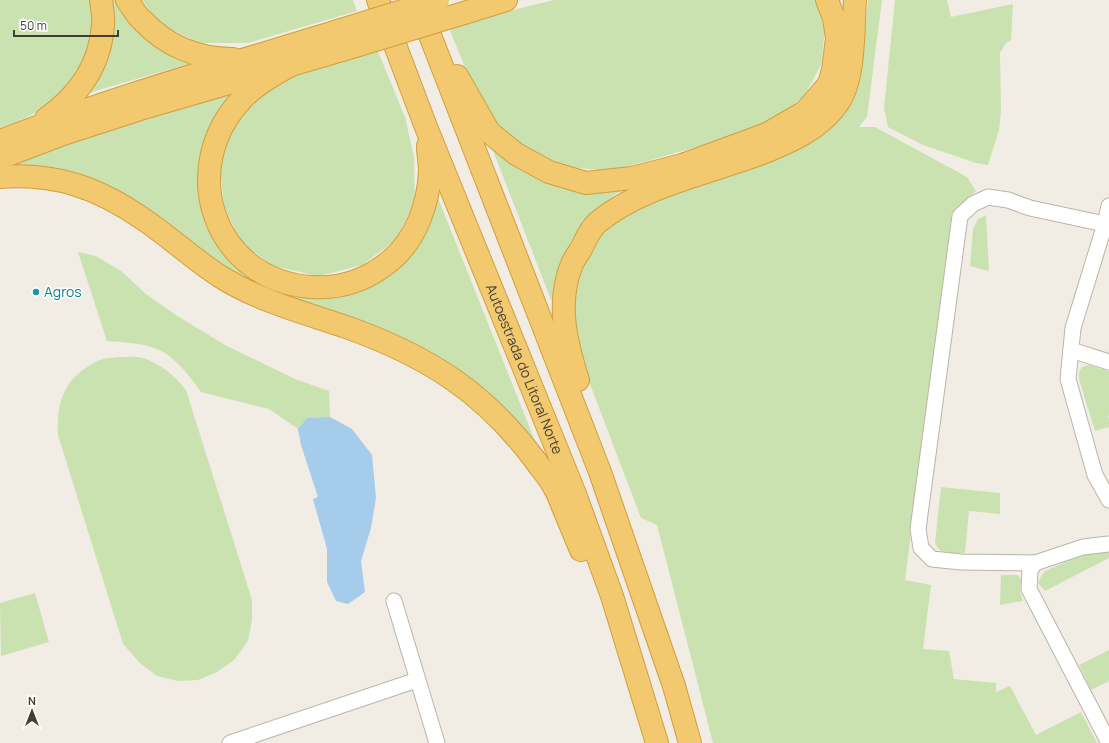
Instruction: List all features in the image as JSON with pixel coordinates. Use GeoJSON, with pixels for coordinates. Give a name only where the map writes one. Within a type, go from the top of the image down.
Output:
{"type":"FeatureCollection","features":[{"type":"Feature","properties":{"kind":"highway"},"geometry":{"type":"LineString","coordinates":[[28,130],[59,109],[72,98],[82,86],[99,51],[103,24],[101,0]]}},
{"type":"Feature","properties":{"kind":"highway"},"geometry":{"type":"LineString","coordinates":[[127,0],[141,20],[154,32],[179,48],[202,56],[232,59],[252,57],[345,39],[464,13],[506,0]]}},
{"type":"Feature","properties":{"kind":"highway"},"geometry":{"type":"LineString","coordinates":[[373,0],[388,27]]}},
{"type":"Feature","properties":{"kind":"highway","name":"Autoestrada do Litoral Norte"},"geometry":{"type":"LineString","coordinates":[[378,0],[426,127],[575,494],[612,596],[657,743]]}},
{"type":"Feature","properties":{"kind":"highway"},"geometry":{"type":"LineString","coordinates":[[425,5],[490,132],[516,154],[549,172],[586,183],[632,178],[682,165],[767,134],[804,112],[829,84],[833,70],[837,38],[834,18],[827,0]]}},
{"type":"Feature","properties":{"kind":"highway"},"geometry":{"type":"LineString","coordinates":[[600,472],[579,385],[570,356],[563,320],[564,292],[572,264],[596,224],[631,200],[779,146],[802,134],[824,119],[838,103],[848,81],[855,0]]}},
{"type":"Feature","properties":{"kind":"highway"},"geometry":{"type":"LineString","coordinates":[[425,5],[345,39],[289,66],[257,86],[242,99],[223,125],[213,147],[208,174],[210,198],[216,219],[226,238],[241,257],[260,272],[277,280],[297,286],[321,288],[344,286],[364,278],[381,269],[396,256],[408,243],[414,230],[425,202],[430,170],[426,127]]}},
{"type":"Feature","properties":{"kind":"highway"},"geometry":{"type":"LineString","coordinates":[[425,5],[600,472],[674,686],[690,743]]}},
{"type":"Feature","properties":{"kind":"highway"},"geometry":{"type":"LineString","coordinates":[[0,141],[28,130],[252,57]]}},
{"type":"Feature","properties":{"kind":"highway"},"geometry":{"type":"LineString","coordinates":[[0,158],[63,134],[140,109],[289,66]]}},
{"type":"Feature","properties":{"kind":"highway"},"geometry":{"type":"LineString","coordinates":[[0,177],[18,176],[60,180],[78,185],[111,199],[143,219],[222,277],[257,296],[385,341],[424,360],[461,384],[493,411],[520,440],[555,487],[598,592],[612,596]]}},
{"type":"Feature","properties":{"kind":"street"},"geometry":{"type":"LineString","coordinates":[[1107,224],[1030,208],[1008,200],[988,197],[973,204],[960,216],[918,529],[921,548],[932,558],[961,562],[1035,563],[1083,547],[1109,544]]}},
{"type":"Feature","properties":{"kind":"street"},"geometry":{"type":"LineString","coordinates":[[1109,206],[1107,224],[1073,328],[1068,379],[1095,475],[1109,500]]}},
{"type":"Feature","properties":{"kind":"street"},"geometry":{"type":"LineString","coordinates":[[1070,350],[1109,362]]}},
{"type":"Feature","properties":{"kind":"street"},"geometry":{"type":"LineString","coordinates":[[1035,563],[1030,570],[1029,589],[1108,743]]}},
{"type":"Feature","properties":{"kind":"street"},"geometry":{"type":"LineString","coordinates":[[394,600],[437,743]]}},
{"type":"Feature","properties":{"kind":"street"},"geometry":{"type":"LineString","coordinates":[[230,743],[417,680]]}},
{"type":"Feature","properties":{"kind":"green space"},"geometry":{"type":"Polygon","coordinates":[[[0,0],[93,0],[95,24],[86,56],[73,84],[52,104],[25,118],[0,128],[0,0]]]}},
{"type":"Feature","properties":{"kind":"green space"},"geometry":{"type":"Polygon","coordinates":[[[110,0],[121,0],[201,60],[82,95],[110,0]]]}},
{"type":"Feature","properties":{"kind":"green space"},"geometry":{"type":"Polygon","coordinates":[[[142,0],[353,0],[357,11],[248,43],[199,43],[159,23],[142,0]]]}},
{"type":"Feature","properties":{"kind":"green space"},"geometry":{"type":"Polygon","coordinates":[[[554,0],[815,0],[825,29],[821,65],[804,96],[775,120],[732,137],[611,171],[566,167],[526,148],[495,122],[475,92],[449,28],[489,16],[554,0]]]}},
{"type":"Feature","properties":{"kind":"green space"},"geometry":{"type":"Polygon","coordinates":[[[868,0],[882,0],[867,117],[859,127],[875,127],[967,177],[976,191],[952,213],[905,580],[931,585],[923,649],[949,651],[954,679],[996,683],[996,692],[1010,686],[1036,735],[1081,712],[1097,743],[713,743],[657,525],[641,518],[585,371],[575,325],[575,285],[588,249],[609,225],[640,204],[771,160],[863,53],[868,0]]]}},
{"type":"Feature","properties":{"kind":"green space"},"geometry":{"type":"Polygon","coordinates":[[[895,0],[947,0],[951,17],[1013,4],[1011,40],[1006,43],[1000,53],[1001,111],[999,130],[988,165],[976,163],[923,145],[888,127],[884,108],[895,0]]]}},
{"type":"Feature","properties":{"kind":"green space"},"geometry":{"type":"Polygon","coordinates":[[[377,49],[405,117],[414,157],[415,200],[396,240],[362,265],[319,276],[272,266],[240,240],[224,206],[220,168],[230,131],[254,101],[292,76],[377,49]]]}},
{"type":"Feature","properties":{"kind":"green space"},"geometry":{"type":"Polygon","coordinates":[[[240,88],[201,170],[242,267],[357,288],[436,193],[537,446],[472,380],[423,348],[236,277],[131,200],[0,165],[240,88]]]}},
{"type":"Feature","properties":{"kind":"green space"},"geometry":{"type":"Polygon","coordinates":[[[490,143],[521,169],[644,181],[616,194],[594,212],[572,239],[559,271],[553,305],[490,143]]]}},
{"type":"Feature","properties":{"kind":"green space"},"geometry":{"type":"Polygon","coordinates":[[[986,215],[989,271],[970,266],[973,229],[978,219],[986,215]]]}},
{"type":"Feature","properties":{"kind":"green space"},"geometry":{"type":"Polygon","coordinates":[[[78,252],[96,256],[121,271],[146,294],[176,315],[225,345],[295,379],[329,391],[330,417],[307,418],[298,429],[269,409],[201,392],[176,362],[157,349],[139,344],[107,341],[78,252]]]}},
{"type":"Feature","properties":{"kind":"green space"},"geometry":{"type":"Polygon","coordinates":[[[118,357],[137,357],[150,361],[167,371],[186,390],[252,600],[252,620],[248,641],[234,660],[217,672],[198,680],[178,681],[157,676],[140,663],[123,644],[58,435],[60,404],[67,387],[73,379],[80,372],[97,361],[118,357]]]}},
{"type":"Feature","properties":{"kind":"green space"},"geometry":{"type":"Polygon","coordinates":[[[1089,365],[1109,371],[1109,427],[1095,431],[1079,379],[1079,372],[1082,367],[1089,365]]]}},
{"type":"Feature","properties":{"kind":"green space"},"geometry":{"type":"Polygon","coordinates":[[[941,487],[1000,493],[1000,514],[969,511],[965,553],[951,554],[944,552],[935,543],[941,487]]]}},
{"type":"Feature","properties":{"kind":"green space"},"geometry":{"type":"Polygon","coordinates":[[[1109,552],[1109,558],[1045,591],[1038,583],[1045,571],[1087,553],[1109,552]]]}},
{"type":"Feature","properties":{"kind":"green space"},"geometry":{"type":"Polygon","coordinates":[[[1001,575],[1017,575],[1021,579],[1020,592],[1023,601],[1000,605],[1001,575]]]}},
{"type":"Feature","properties":{"kind":"green space"},"geometry":{"type":"Polygon","coordinates":[[[35,593],[49,642],[1,656],[0,603],[35,593]]]}},
{"type":"Feature","properties":{"kind":"green space"},"geometry":{"type":"Polygon","coordinates":[[[1109,650],[1109,681],[1091,690],[1079,665],[1109,650]]]}},
{"type":"Feature","properties":{"kind":"water"},"geometry":{"type":"Polygon","coordinates":[[[330,417],[352,429],[372,455],[376,498],[371,528],[361,561],[365,592],[348,604],[336,601],[327,582],[327,549],[313,499],[318,497],[301,445],[298,429],[307,418],[330,417]]]}},
{"type":"Feature","properties":{"kind":"place","name":"Agros"},"geometry":{"type":"Point","coordinates":[36,292]}}]}
